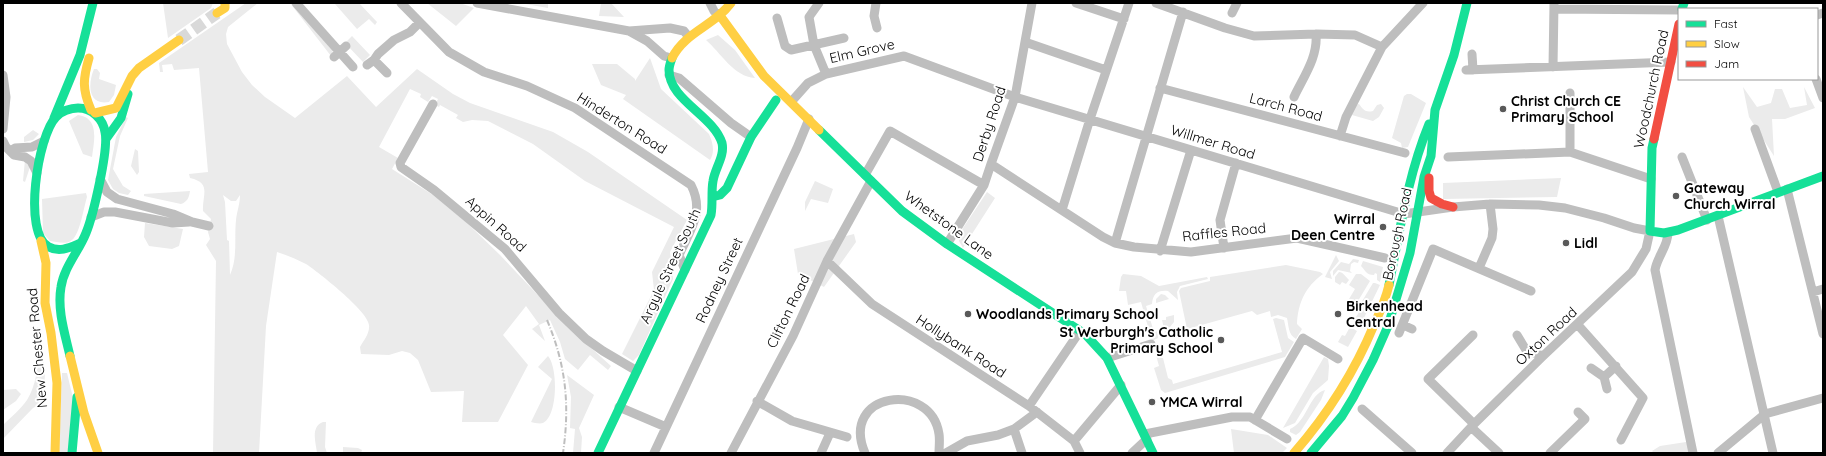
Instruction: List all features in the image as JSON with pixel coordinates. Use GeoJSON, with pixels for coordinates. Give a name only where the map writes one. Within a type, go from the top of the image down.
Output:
{"type":"FeatureCollection","features":[{"type":"Feature","properties":{"kind":"main road"},"geometry":{"type":"LineString","coordinates":[[54,118],[57,106],[73,74],[81,51],[93,3]]}},
{"type":"Feature","properties":{"kind":"main road"},"geometry":{"type":"LineString","coordinates":[[712,198],[714,174],[723,152],[722,143],[718,133],[707,120],[676,90],[670,81],[669,75],[671,58],[677,47],[688,36],[721,17],[731,3]]}},
{"type":"Feature","properties":{"kind":"main road","name":"Borough Road"},"geometry":{"type":"LineString","coordinates":[[1311,453],[1342,416],[1373,360],[1388,326],[1410,253],[1424,176],[1431,156],[1435,110],[1454,55],[1468,3]]}},
{"type":"Feature","properties":{"kind":"main road"},"geometry":{"type":"LineString","coordinates":[[217,14],[227,5]]}},
{"type":"Feature","properties":{"kind":"main road","name":"Whetstone Lane"},"geometry":{"type":"LineString","coordinates":[[721,17],[764,76],[902,211],[948,244],[1080,331],[1107,358],[1153,453]]}},
{"type":"Feature","properties":{"kind":"main road","name":"Woodchurch Road"},"geometry":{"type":"LineString","coordinates":[[1650,231],[1652,148],[1674,60],[1678,31]]}},
{"type":"Feature","properties":{"kind":"main road"},"geometry":{"type":"LineString","coordinates":[[106,139],[114,131],[122,116],[132,76],[139,68],[179,40]]}},
{"type":"Feature","properties":{"kind":"main road"},"geometry":{"type":"LineString","coordinates":[[93,48],[84,75],[82,89],[93,111],[103,124],[106,139]]}},
{"type":"Feature","properties":{"kind":"main road"},"geometry":{"type":"LineString","coordinates":[[54,118],[72,109],[83,108],[104,112],[116,108],[129,85]]}},
{"type":"Feature","properties":{"kind":"main road","name":"Argyle Street South"},"geometry":{"type":"LineString","coordinates":[[598,453],[712,214],[712,198],[720,195],[728,188],[751,137],[776,100]]}},
{"type":"Feature","properties":{"kind":"main road"},"geometry":{"type":"LineString","coordinates":[[1294,453],[1335,402],[1364,350],[1388,290],[1418,151],[1435,110]]}},
{"type":"Feature","properties":{"kind":"main road","name":"New Chester Road"},"geometry":{"type":"LineString","coordinates":[[54,118],[44,141],[37,174],[34,222],[41,241],[46,263],[45,303],[51,333],[57,383],[54,453]]}},
{"type":"Feature","properties":{"kind":"main road","name":"New Chester Road"},"geometry":{"type":"LineString","coordinates":[[77,385],[61,313],[61,283],[66,270],[81,243],[91,217],[100,178],[106,139]]}},
{"type":"Feature","properties":{"kind":"main road"},"geometry":{"type":"LineString","coordinates":[[1431,156],[1429,192],[1431,198],[1452,207]]}},
{"type":"Feature","properties":{"kind":"main road"},"geometry":{"type":"LineString","coordinates":[[1650,231],[1668,233],[1718,216],[1823,176]]}},
{"type":"Feature","properties":{"kind":"main road"},"geometry":{"type":"LineString","coordinates":[[41,241],[48,247],[61,250],[81,243]]}},
{"type":"Feature","properties":{"kind":"main road"},"geometry":{"type":"LineString","coordinates":[[72,453],[77,385]]}},
{"type":"Feature","properties":{"kind":"main road"},"geometry":{"type":"LineString","coordinates":[[77,385],[98,453]]}},
{"type":"Feature","properties":{"kind":"street"},"geometry":{"type":"LineString","coordinates":[[296,3],[353,67]]}},
{"type":"Feature","properties":{"kind":"street","name":"Hinderton Road"},"geometry":{"type":"LineString","coordinates":[[400,3],[449,52],[484,72],[527,86],[575,108],[691,185],[696,195],[697,214],[679,255],[685,270]]}},
{"type":"Feature","properties":{"kind":"street"},"geometry":{"type":"LineString","coordinates":[[477,3],[629,31],[670,28],[684,31],[688,36]]}},
{"type":"Feature","properties":{"kind":"street"},"geometry":{"type":"LineString","coordinates":[[710,3],[714,11],[721,17]]}},
{"type":"Feature","properties":{"kind":"street"},"geometry":{"type":"LineString","coordinates":[[819,3],[809,17],[814,45],[826,74]]}},
{"type":"Feature","properties":{"kind":"street"},"geometry":{"type":"LineString","coordinates":[[876,3],[874,16],[877,28]]}},
{"type":"Feature","properties":{"kind":"street","name":"Derby Road"},"geometry":{"type":"LineString","coordinates":[[948,244],[984,185],[1015,97],[1032,3]]}},
{"type":"Feature","properties":{"kind":"street"},"geometry":{"type":"LineString","coordinates":[[1076,3],[1124,19]]}},
{"type":"Feature","properties":{"kind":"street"},"geometry":{"type":"LineString","coordinates":[[1062,210],[1090,119],[1129,3]]}},
{"type":"Feature","properties":{"kind":"street"},"geometry":{"type":"LineString","coordinates":[[1156,3],[1225,28],[1254,36],[1316,34],[1355,36],[1382,47]]}},
{"type":"Feature","properties":{"kind":"street"},"geometry":{"type":"LineString","coordinates":[[1232,13],[1237,3]]}},
{"type":"Feature","properties":{"kind":"street"},"geometry":{"type":"LineString","coordinates":[[1340,136],[1346,117],[1382,47],[1423,3]]}},
{"type":"Feature","properties":{"kind":"street"},"geometry":{"type":"LineString","coordinates":[[1553,67],[1554,6],[1678,10]]}},
{"type":"Feature","properties":{"kind":"street"},"geometry":{"type":"LineString","coordinates":[[1115,243],[1183,12]]}},
{"type":"Feature","properties":{"kind":"street"},"geometry":{"type":"LineString","coordinates":[[777,18],[785,46],[791,50],[844,38]]}},
{"type":"Feature","properties":{"kind":"street"},"geometry":{"type":"LineString","coordinates":[[387,74],[370,63],[394,40],[410,32],[419,23]]}},
{"type":"Feature","properties":{"kind":"street"},"geometry":{"type":"LineString","coordinates":[[629,31],[647,41],[664,56],[671,58]]}},
{"type":"Feature","properties":{"kind":"street"},"geometry":{"type":"LineString","coordinates":[[1294,96],[1315,56],[1317,43],[1316,34]]}},
{"type":"Feature","properties":{"kind":"street"},"geometry":{"type":"LineString","coordinates":[[1025,42],[1106,70]]}},
{"type":"Feature","properties":{"kind":"street"},"geometry":{"type":"LineString","coordinates":[[1472,54],[1469,70],[1674,60]]}},
{"type":"Feature","properties":{"kind":"street","name":"Elm Grove"},"geometry":{"type":"LineString","coordinates":[[791,102],[808,83],[826,74],[904,56],[1015,97]]}},
{"type":"Feature","properties":{"kind":"street"},"geometry":{"type":"LineString","coordinates":[[3,75],[6,97],[3,129]]}},
{"type":"Feature","properties":{"kind":"street"},"geometry":{"type":"LineString","coordinates":[[669,75],[679,78],[731,123],[751,137]]}},
{"type":"Feature","properties":{"kind":"street"},"geometry":{"type":"LineString","coordinates":[[1816,80],[1823,98]]}},
{"type":"Feature","properties":{"kind":"street","name":"Larch Road"},"geometry":{"type":"LineString","coordinates":[[1160,88],[1405,153]]}},
{"type":"Feature","properties":{"kind":"street"},"geometry":{"type":"LineString","coordinates":[[1570,94],[1570,152]]}},
{"type":"Feature","properties":{"kind":"street","name":"Willmer Road"},"geometry":{"type":"LineString","coordinates":[[1015,97],[1404,214]]}},
{"type":"Feature","properties":{"kind":"street","name":"Appin Road"},"geometry":{"type":"LineString","coordinates":[[433,104],[400,163],[401,167],[434,190],[506,249],[559,313],[586,339],[637,371]]}},
{"type":"Feature","properties":{"kind":"street","name":"Rodney Street"},"geometry":{"type":"LineString","coordinates":[[654,453],[809,119]]}},
{"type":"Feature","properties":{"kind":"street"},"geometry":{"type":"LineString","coordinates":[[1755,129],[1778,192]]}},
{"type":"Feature","properties":{"kind":"street","name":"Clifton Road"},"geometry":{"type":"LineString","coordinates":[[731,453],[793,336],[827,261],[890,131],[984,185]]}},
{"type":"Feature","properties":{"kind":"street"},"geometry":{"type":"LineString","coordinates":[[6,147],[32,147],[44,141]]}},
{"type":"Feature","properties":{"kind":"street"},"geometry":{"type":"LineString","coordinates":[[6,147],[14,155],[28,158],[37,174]]}},
{"type":"Feature","properties":{"kind":"street"},"geometry":{"type":"LineString","coordinates":[[1160,251],[1191,150]]}},
{"type":"Feature","properties":{"kind":"street"},"geometry":{"type":"LineString","coordinates":[[1448,157],[1570,152],[1651,179]]}},
{"type":"Feature","properties":{"kind":"street"},"geometry":{"type":"LineString","coordinates":[[1682,157],[1707,220]]}},
{"type":"Feature","properties":{"kind":"street","name":"Raffles Road"},"geometry":{"type":"LineString","coordinates":[[991,164],[1103,237],[1115,243],[1160,251],[1191,252],[1296,238],[1385,258]]}},
{"type":"Feature","properties":{"kind":"street"},"geometry":{"type":"LineString","coordinates":[[1224,248],[1220,220],[1236,164]]}},
{"type":"Feature","properties":{"kind":"street"},"geometry":{"type":"LineString","coordinates":[[100,178],[107,192],[117,199],[173,214],[192,222],[209,226]]}},
{"type":"Feature","properties":{"kind":"street"},"geometry":{"type":"LineString","coordinates":[[1787,189],[1823,334]]}},
{"type":"Feature","properties":{"kind":"street"},"geometry":{"type":"LineString","coordinates":[[1404,214],[1452,207],[1490,204],[1539,205],[1565,208],[1604,218],[1634,228],[1650,231]]}},
{"type":"Feature","properties":{"kind":"street"},"geometry":{"type":"LineString","coordinates":[[1480,268],[1492,238],[1493,229],[1490,204]]}},
{"type":"Feature","properties":{"kind":"street"},"geometry":{"type":"LineString","coordinates":[[91,217],[104,212],[115,212],[174,223],[192,222]]}},
{"type":"Feature","properties":{"kind":"street"},"geometry":{"type":"LineString","coordinates":[[1718,216],[1773,453]]}},
{"type":"Feature","properties":{"kind":"street","name":"Oxton Road"},"geometry":{"type":"LineString","coordinates":[[1447,453],[1472,426],[1543,356],[1632,272],[1646,249],[1650,231]]}},
{"type":"Feature","properties":{"kind":"street"},"geometry":{"type":"LineString","coordinates":[[1668,233],[1668,239],[1656,262],[1655,270],[1693,453]]}},
{"type":"Feature","properties":{"kind":"street"},"geometry":{"type":"LineString","coordinates":[[1412,329],[1401,329],[1433,250],[1480,268],[1531,291]]}},
{"type":"Feature","properties":{"kind":"street","name":"Hollybank Road"},"geometry":{"type":"LineString","coordinates":[[827,261],[872,304],[1029,406],[1074,441],[1080,453]]}},
{"type":"Feature","properties":{"kind":"street"},"geometry":{"type":"LineString","coordinates":[[1813,292],[1823,290]]}},
{"type":"Feature","properties":{"kind":"street"},"geometry":{"type":"LineString","coordinates":[[1578,324],[1643,398],[1621,440]]}},
{"type":"Feature","properties":{"kind":"street"},"geometry":{"type":"LineString","coordinates":[[1029,406],[1080,331]]}},
{"type":"Feature","properties":{"kind":"street"},"geometry":{"type":"LineString","coordinates":[[1473,335],[1428,379],[1499,453]]}},
{"type":"Feature","properties":{"kind":"street"},"geometry":{"type":"LineString","coordinates":[[1517,335],[1526,350],[1543,356]]}},
{"type":"Feature","properties":{"kind":"street"},"geometry":{"type":"LineString","coordinates":[[1255,420],[1303,338],[1334,356],[1335,346]]}},
{"type":"Feature","properties":{"kind":"street"},"geometry":{"type":"LineString","coordinates":[[1107,358],[1151,344]]}},
{"type":"Feature","properties":{"kind":"street"},"geometry":{"type":"LineString","coordinates":[[1604,377],[1616,366]]}},
{"type":"Feature","properties":{"kind":"street"},"geometry":{"type":"LineString","coordinates":[[1591,368],[1604,377],[1607,389]]}},
{"type":"Feature","properties":{"kind":"street"},"geometry":{"type":"LineString","coordinates":[[1074,441],[1121,385]]}},
{"type":"Feature","properties":{"kind":"street"},"geometry":{"type":"LineString","coordinates":[[1718,453],[1765,414],[1823,398]]}},
{"type":"Feature","properties":{"kind":"street"},"geometry":{"type":"LineString","coordinates":[[865,453],[861,439],[863,420],[868,410],[888,400],[901,399],[912,401],[927,410],[935,422],[939,434],[939,453]]}},
{"type":"Feature","properties":{"kind":"street"},"geometry":{"type":"LineString","coordinates":[[757,402],[792,421],[847,437]]}},
{"type":"Feature","properties":{"kind":"street"},"geometry":{"type":"LineString","coordinates":[[619,408],[666,427]]}},
{"type":"Feature","properties":{"kind":"street"},"geometry":{"type":"LineString","coordinates":[[1362,408],[1412,453]]}},
{"type":"Feature","properties":{"kind":"street"},"geometry":{"type":"LineString","coordinates":[[946,453],[962,449],[976,438],[998,435],[1014,429],[1037,412]]}},
{"type":"Feature","properties":{"kind":"street"},"geometry":{"type":"LineString","coordinates":[[1550,453],[1585,419],[1578,412]]}},
{"type":"Feature","properties":{"kind":"street"},"geometry":{"type":"LineString","coordinates":[[1132,453],[1146,437],[1232,417],[1250,417],[1287,439]]}},
{"type":"Feature","properties":{"kind":"street"},"geometry":{"type":"LineString","coordinates":[[1014,429],[1022,453]]}},
{"type":"Feature","properties":{"kind":"street"},"geometry":{"type":"LineString","coordinates":[[821,453],[830,433]]}},
{"type":"Feature","properties":{"kind":"shaded area"},"geometry":{"type":"Polygon","coordinates":[[[163,3],[213,3],[211,8],[168,38],[163,3]]]}},
{"type":"Feature","properties":{"kind":"shaded area"},"geometry":{"type":"Polygon","coordinates":[[[246,3],[258,3],[228,27],[226,34],[227,44],[242,72],[252,85],[265,97],[295,118],[347,76],[376,107],[417,69],[453,94],[470,103],[553,132],[588,152],[687,220],[670,252],[673,279],[639,355],[633,361],[622,354],[654,290],[652,272],[674,227],[585,181],[533,144],[488,121],[472,120],[463,122],[456,118],[458,115],[440,105],[439,107],[435,105],[438,99],[432,96],[428,102],[420,97],[421,94],[410,89],[379,147],[398,158],[392,169],[433,195],[467,223],[500,255],[569,328],[611,366],[608,370],[590,355],[578,370],[565,359],[560,342],[550,320],[539,325],[545,341],[532,329],[539,324],[526,306],[503,335],[528,365],[498,422],[462,422],[464,391],[431,392],[418,360],[410,353],[402,351],[389,355],[361,354],[360,347],[369,331],[369,325],[360,311],[342,292],[306,264],[277,252],[266,326],[259,453],[213,453],[216,261],[206,245],[210,239],[208,232],[211,219],[203,211],[204,186],[197,180],[190,178],[189,174],[208,172],[199,68],[174,70],[172,64],[162,65],[163,72],[160,72],[159,63],[246,3]],[[223,195],[225,202],[227,240],[229,241],[230,275],[235,255],[236,220],[240,195],[236,201],[231,201],[223,195]]]}},
{"type":"Feature","properties":{"kind":"shaded area"},"geometry":{"type":"Polygon","coordinates":[[[290,3],[333,50],[331,56],[290,3]]]}},
{"type":"Feature","properties":{"kind":"shaded area"},"geometry":{"type":"Polygon","coordinates":[[[359,3],[377,22],[375,25],[369,19],[357,29],[335,4],[359,3]]]}},
{"type":"Feature","properties":{"kind":"shaded area"},"geometry":{"type":"Polygon","coordinates":[[[427,3],[460,3],[474,8],[456,26],[427,3]]]}},
{"type":"Feature","properties":{"kind":"shaded area"},"geometry":{"type":"Polygon","coordinates":[[[520,3],[548,3],[548,8],[520,3]]]}},
{"type":"Feature","properties":{"kind":"shaded area"},"geometry":{"type":"Polygon","coordinates":[[[601,3],[611,3],[624,17],[599,16],[601,3]]]}},
{"type":"Feature","properties":{"kind":"shaded area"},"geometry":{"type":"Polygon","coordinates":[[[718,35],[735,50],[755,78],[747,77],[734,69],[706,40],[718,35]]]}},
{"type":"Feature","properties":{"kind":"shaded area"},"geometry":{"type":"Polygon","coordinates":[[[352,36],[370,55],[363,62],[345,43],[352,36]]]}},
{"type":"Feature","properties":{"kind":"shaded area"},"geometry":{"type":"Polygon","coordinates":[[[650,58],[661,89],[709,134],[713,147],[713,154],[710,160],[623,99],[626,95],[601,85],[592,64],[617,64],[635,79],[635,81],[650,58]]]}},
{"type":"Feature","properties":{"kind":"shaded area"},"geometry":{"type":"Polygon","coordinates":[[[94,69],[97,69],[100,73],[99,79],[116,85],[114,95],[109,102],[102,102],[93,97],[90,87],[94,69]]]}},
{"type":"Feature","properties":{"kind":"shaded area"},"geometry":{"type":"Polygon","coordinates":[[[1743,87],[1757,107],[1771,103],[1775,89],[1782,89],[1790,108],[1807,105],[1804,87],[1815,108],[1785,119],[1772,119],[1774,156],[1749,117],[1743,87]]]}},
{"type":"Feature","properties":{"kind":"shaded area"},"geometry":{"type":"Polygon","coordinates":[[[1411,94],[1426,103],[1408,147],[1402,148],[1401,143],[1392,138],[1404,96],[1411,94]]]}},
{"type":"Feature","properties":{"kind":"shaded area"},"geometry":{"type":"Polygon","coordinates":[[[1359,104],[1364,110],[1368,111],[1373,111],[1377,105],[1381,104],[1384,108],[1379,117],[1373,121],[1352,115],[1355,105],[1359,104]]]}},
{"type":"Feature","properties":{"kind":"shaded area"},"geometry":{"type":"Polygon","coordinates":[[[78,115],[85,117],[93,125],[94,137],[92,157],[83,154],[69,121],[78,115]]]}},
{"type":"Feature","properties":{"kind":"shaded area"},"geometry":{"type":"Polygon","coordinates":[[[126,117],[128,118],[120,136],[113,169],[123,186],[131,191],[128,195],[119,193],[113,189],[108,180],[116,137],[126,117]]]}},
{"type":"Feature","properties":{"kind":"shaded area"},"geometry":{"type":"Polygon","coordinates":[[[33,130],[39,134],[33,140],[24,142],[24,137],[33,130]]]}},
{"type":"Feature","properties":{"kind":"shaded area"},"geometry":{"type":"Polygon","coordinates":[[[135,149],[138,151],[139,172],[137,175],[131,166],[135,149]]]}},
{"type":"Feature","properties":{"kind":"shaded area"},"geometry":{"type":"Polygon","coordinates":[[[25,160],[30,167],[25,182],[23,181],[25,160]]]}},
{"type":"Feature","properties":{"kind":"shaded area"},"geometry":{"type":"Polygon","coordinates":[[[1561,178],[1557,197],[1443,199],[1443,183],[1561,178]]]}},
{"type":"Feature","properties":{"kind":"shaded area"},"geometry":{"type":"Polygon","coordinates":[[[815,181],[833,189],[828,203],[811,199],[805,211],[805,202],[815,181]]]}},
{"type":"Feature","properties":{"kind":"shaded area"},"geometry":{"type":"Polygon","coordinates":[[[190,191],[185,202],[181,204],[144,196],[144,194],[190,191]]]}},
{"type":"Feature","properties":{"kind":"shaded area"},"geometry":{"type":"Polygon","coordinates":[[[987,192],[995,198],[963,248],[959,241],[959,234],[987,192]]]}},
{"type":"Feature","properties":{"kind":"shaded area"},"geometry":{"type":"Polygon","coordinates":[[[86,193],[87,197],[75,237],[70,242],[62,243],[50,241],[43,233],[42,199],[86,193]]]}},
{"type":"Feature","properties":{"kind":"shaded area"},"geometry":{"type":"Polygon","coordinates":[[[145,223],[183,229],[179,246],[172,249],[149,246],[144,237],[145,223]]]}},
{"type":"Feature","properties":{"kind":"shaded area"},"geometry":{"type":"Polygon","coordinates":[[[854,234],[856,242],[824,287],[798,274],[794,249],[854,234]]]}},
{"type":"Feature","properties":{"kind":"shaded area"},"geometry":{"type":"Polygon","coordinates":[[[1336,255],[1339,261],[1330,272],[1332,279],[1325,277],[1336,255]]]}},
{"type":"Feature","properties":{"kind":"shaded area"},"geometry":{"type":"Polygon","coordinates":[[[1353,259],[1359,260],[1358,263],[1354,262],[1351,264],[1350,271],[1352,273],[1338,270],[1333,276],[1333,271],[1341,262],[1349,264],[1353,259]]]}},
{"type":"Feature","properties":{"kind":"shaded area"},"geometry":{"type":"Polygon","coordinates":[[[1363,261],[1383,267],[1380,282],[1377,280],[1377,274],[1369,274],[1361,266],[1363,261]]]}},
{"type":"Feature","properties":{"kind":"shaded area"},"geometry":{"type":"Polygon","coordinates":[[[1286,265],[1320,272],[1323,274],[1311,284],[1301,302],[1297,324],[1302,329],[1296,339],[1290,333],[1287,318],[1278,315],[1271,317],[1270,311],[1257,315],[1252,311],[1187,329],[1179,291],[1181,288],[1210,281],[1210,277],[1286,265]]]}},
{"type":"Feature","properties":{"kind":"shaded area"},"geometry":{"type":"Polygon","coordinates":[[[1339,272],[1349,280],[1346,284],[1342,282],[1340,285],[1335,282],[1335,277],[1339,272]]]}},
{"type":"Feature","properties":{"kind":"shaded area"},"geometry":{"type":"Polygon","coordinates":[[[1123,274],[1141,276],[1159,286],[1207,277],[1208,279],[1180,286],[1177,292],[1178,300],[1168,291],[1156,293],[1152,304],[1146,306],[1154,332],[1159,331],[1158,338],[1152,341],[1141,302],[1128,305],[1126,291],[1119,291],[1121,277],[1123,274]]]}},
{"type":"Feature","properties":{"kind":"shaded area"},"geometry":{"type":"Polygon","coordinates":[[[1356,274],[1361,274],[1370,281],[1355,306],[1353,304],[1351,308],[1346,304],[1355,289],[1349,285],[1356,274]]]}},
{"type":"Feature","properties":{"kind":"shaded area"},"geometry":{"type":"Polygon","coordinates":[[[1373,283],[1380,285],[1362,322],[1356,317],[1361,309],[1358,308],[1373,283]]]}},
{"type":"Feature","properties":{"kind":"shaded area"},"geometry":{"type":"Polygon","coordinates":[[[1161,294],[1165,295],[1169,299],[1156,303],[1156,299],[1161,294]]]}},
{"type":"Feature","properties":{"kind":"shaded area"},"geometry":{"type":"Polygon","coordinates":[[[1174,315],[1174,322],[1165,333],[1162,320],[1166,320],[1166,317],[1174,315]]]}},
{"type":"Feature","properties":{"kind":"shaded area"},"geometry":{"type":"Polygon","coordinates":[[[1276,318],[1284,320],[1288,338],[1294,342],[1285,357],[1165,393],[1161,390],[1154,368],[1159,366],[1154,348],[1157,347],[1161,358],[1163,358],[1168,378],[1172,380],[1173,384],[1282,352],[1273,319],[1276,318]]]}},
{"type":"Feature","properties":{"kind":"shaded area"},"geometry":{"type":"Polygon","coordinates":[[[37,327],[39,328],[45,371],[44,402],[33,408],[3,439],[3,425],[25,403],[34,383],[38,364],[37,327]]]}},
{"type":"Feature","properties":{"kind":"shaded area"},"geometry":{"type":"Polygon","coordinates":[[[1350,327],[1357,331],[1348,347],[1338,342],[1342,335],[1345,336],[1350,327]]]}},
{"type":"Feature","properties":{"kind":"shaded area"},"geometry":{"type":"Polygon","coordinates":[[[548,356],[554,370],[554,402],[548,419],[543,423],[534,423],[531,422],[552,379],[538,367],[548,356]]]}},
{"type":"Feature","properties":{"kind":"shaded area"},"geometry":{"type":"Polygon","coordinates":[[[1324,357],[1328,359],[1328,380],[1313,393],[1295,423],[1283,428],[1324,357]]]}},
{"type":"Feature","properties":{"kind":"shaded area"},"geometry":{"type":"Polygon","coordinates":[[[62,373],[67,373],[73,398],[68,453],[59,453],[62,373]]]}},
{"type":"Feature","properties":{"kind":"shaded area"},"geometry":{"type":"Polygon","coordinates":[[[567,375],[594,395],[579,428],[582,437],[581,453],[573,453],[575,429],[570,428],[571,397],[567,375]]]}},
{"type":"Feature","properties":{"kind":"shaded area"},"geometry":{"type":"Polygon","coordinates":[[[16,389],[21,394],[16,401],[3,410],[3,390],[16,389]]]}},
{"type":"Feature","properties":{"kind":"shaded area"},"geometry":{"type":"Polygon","coordinates":[[[1325,390],[1321,400],[1300,432],[1296,435],[1290,432],[1290,429],[1300,421],[1315,397],[1325,390]]]}},
{"type":"Feature","properties":{"kind":"shaded area"},"geometry":{"type":"Polygon","coordinates":[[[326,422],[325,447],[327,453],[317,453],[315,431],[319,424],[326,422]]]}},
{"type":"Feature","properties":{"kind":"shaded area"},"geometry":{"type":"Polygon","coordinates":[[[1231,429],[1268,435],[1287,448],[1282,453],[1234,453],[1231,429]]]}},
{"type":"Feature","properties":{"kind":"shaded area"},"geometry":{"type":"Polygon","coordinates":[[[1686,442],[1689,444],[1690,453],[1654,453],[1652,451],[1660,446],[1686,442]]]}},
{"type":"Feature","properties":{"kind":"shaded area"},"geometry":{"type":"Polygon","coordinates":[[[343,447],[358,448],[362,450],[361,453],[343,453],[343,447]]]}},
{"type":"Feature","properties":{"kind":"tunnel"},"geometry":{"type":"LineString","coordinates":[[179,40],[217,13]]}},
{"type":"Feature","properties":{"kind":"railway"},"geometry":{"type":"LineString","coordinates":[[547,320],[558,353],[565,385],[566,418],[563,453]]}},
{"type":"Feature","properties":{"kind":"traffic: fast"},"geometry":{"type":"LineString","coordinates":[[54,118],[80,55],[93,3]]}},
{"type":"Feature","properties":{"kind":"traffic: fast"},"geometry":{"type":"LineString","coordinates":[[1311,453],[1342,416],[1353,398],[1373,360],[1388,326],[1410,253],[1424,177],[1431,156],[1435,110],[1454,55],[1467,3]]}},
{"type":"Feature","properties":{"kind":"traffic: fast"},"geometry":{"type":"LineString","coordinates":[[1682,8],[1684,3]]}},
{"type":"Feature","properties":{"kind":"traffic: fast"},"geometry":{"type":"LineString","coordinates":[[598,453],[711,215],[713,181],[722,153],[722,143],[710,124],[683,99],[676,90],[671,81],[669,70],[672,58]]}},
{"type":"Feature","properties":{"kind":"traffic: fast"},"geometry":{"type":"LineString","coordinates":[[106,139],[121,118],[128,94]]}},
{"type":"Feature","properties":{"kind":"traffic: fast"},"geometry":{"type":"LineString","coordinates":[[712,197],[720,195],[727,188],[751,137],[776,100]]}},
{"type":"Feature","properties":{"kind":"traffic: fast"},"geometry":{"type":"LineString","coordinates":[[70,356],[61,313],[61,287],[68,266],[83,240],[89,224],[100,182],[106,141],[104,127],[96,115],[83,108],[78,108],[69,109],[61,113],[49,127],[39,163],[35,205],[36,224],[41,238],[49,247],[53,249],[61,249],[69,248],[81,243]]}},
{"type":"Feature","properties":{"kind":"traffic: fast"},"geometry":{"type":"LineString","coordinates":[[1389,285],[1410,183],[1415,163],[1429,124]]}},
{"type":"Feature","properties":{"kind":"traffic: fast"},"geometry":{"type":"LineString","coordinates":[[819,130],[902,211],[947,244],[1085,334],[1107,358],[1153,453]]}},
{"type":"Feature","properties":{"kind":"traffic: fast"},"geometry":{"type":"LineString","coordinates":[[1654,139],[1652,148],[1650,231],[1664,233],[1678,230],[1823,176]]}},
{"type":"Feature","properties":{"kind":"traffic: fast"},"geometry":{"type":"LineString","coordinates":[[72,453],[77,397]]}},
{"type":"Feature","properties":{"kind":"traffic: slow"},"geometry":{"type":"LineString","coordinates":[[217,13],[225,8],[225,3]]}},
{"type":"Feature","properties":{"kind":"traffic: slow"},"geometry":{"type":"LineString","coordinates":[[672,58],[684,42],[716,18],[731,3]]}},
{"type":"Feature","properties":{"kind":"traffic: slow"},"geometry":{"type":"LineString","coordinates":[[721,17],[764,76],[819,130]]}},
{"type":"Feature","properties":{"kind":"traffic: slow"},"geometry":{"type":"LineString","coordinates":[[95,113],[116,108],[132,76],[139,68],[179,40]]}},
{"type":"Feature","properties":{"kind":"traffic: slow"},"geometry":{"type":"LineString","coordinates":[[89,58],[84,84],[91,110]]}},
{"type":"Feature","properties":{"kind":"traffic: slow"},"geometry":{"type":"LineString","coordinates":[[41,241],[46,263],[45,303],[51,333],[57,383],[55,453]]}},
{"type":"Feature","properties":{"kind":"traffic: slow"},"geometry":{"type":"LineString","coordinates":[[1294,453],[1329,408],[1349,376],[1358,360],[1385,300],[1389,285]]}},
{"type":"Feature","properties":{"kind":"traffic: slow"},"geometry":{"type":"LineString","coordinates":[[70,356],[84,413],[98,453]]}},
{"type":"Feature","properties":{"kind":"traffic: jam"},"geometry":{"type":"LineString","coordinates":[[1654,139],[1678,29]]}},
{"type":"Feature","properties":{"kind":"traffic: jam"},"geometry":{"type":"LineString","coordinates":[[1429,178],[1429,191],[1431,198],[1442,204],[1453,207]]}},
{"type":"Feature","properties":{"kind":"place","name":"Christ Church CE Primary School"},"geometry":{"type":"Point","coordinates":[1503,109]}},
{"type":"Feature","properties":{"kind":"place","name":"Gateway Church Wirral"},"geometry":{"type":"Point","coordinates":[1676,196]}},
{"type":"Feature","properties":{"kind":"place","name":"Wirral Deen Centre"},"geometry":{"type":"Point","coordinates":[1383,227]}},
{"type":"Feature","properties":{"kind":"place","name":"Lidl"},"geometry":{"type":"Point","coordinates":[1566,243]}},
{"type":"Feature","properties":{"kind":"place","name":"Woodlands Primary School"},"geometry":{"type":"Point","coordinates":[968,314]}},
{"type":"Feature","properties":{"kind":"place","name":"Birkenhead Central"},"geometry":{"type":"Point","coordinates":[1338,314]}},
{"type":"Feature","properties":{"kind":"place","name":"St Werburgh's Catholic Primary School"},"geometry":{"type":"Point","coordinates":[1221,340]}},
{"type":"Feature","properties":{"kind":"place","name":"YMCA Wirral"},"geometry":{"type":"Point","coordinates":[1152,402]}}]}
